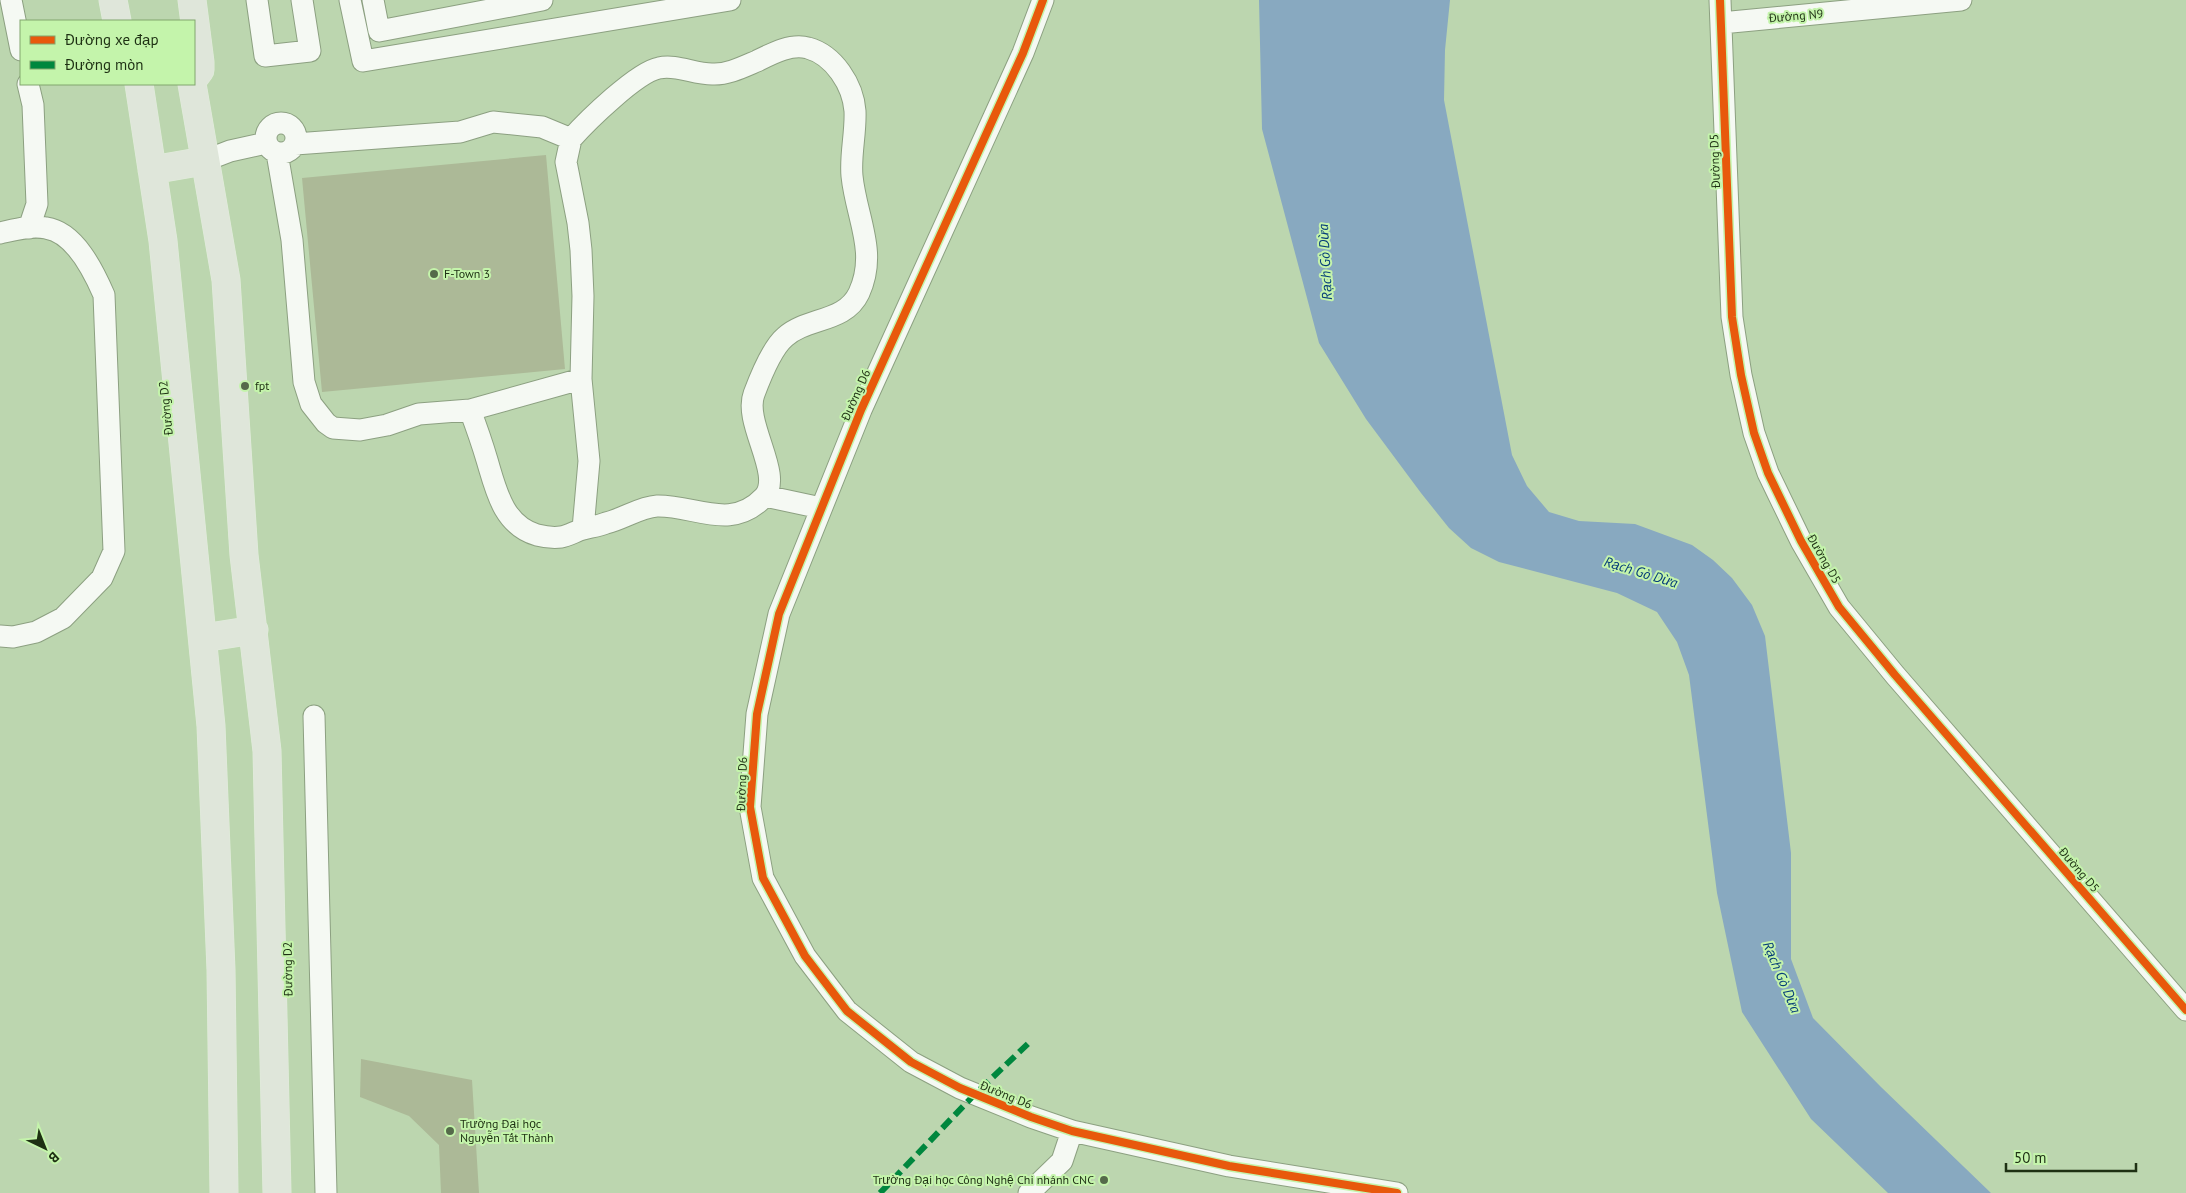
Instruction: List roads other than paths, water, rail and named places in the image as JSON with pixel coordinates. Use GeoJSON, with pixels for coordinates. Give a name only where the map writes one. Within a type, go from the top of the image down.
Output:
{"type":"FeatureCollection","features":[{"type":"Feature","properties":{"kind":"main road"},"geometry":{"type":"LineString","coordinates":[[113,0],[117,20]]}},
{"type":"Feature","properties":{"kind":"main road"},"geometry":{"type":"LineString","coordinates":[[127,0],[130,20]]}},
{"type":"Feature","properties":{"kind":"main road"},"geometry":{"type":"LineString","coordinates":[[179,0],[182,20]]}},
{"type":"Feature","properties":{"kind":"main road"},"geometry":{"type":"LineString","coordinates":[[192,0],[195,20]]}},
{"type":"Feature","properties":{"kind":"main road"},"geometry":{"type":"LineString","coordinates":[[195,23],[200,70],[195,77]]}},
{"type":"Feature","properties":{"kind":"main road","name":"Đường D2"},"geometry":{"type":"LineString","coordinates":[[139,85],[164,250],[211,726],[222,1010],[224,1193]]}},
{"type":"Feature","properties":{"kind":"main road","name":"Đường D2"},"geometry":{"type":"LineString","coordinates":[[192,85],[226,280],[244,555],[267,751],[277,1193]]}},
{"type":"Feature","properties":{"kind":"main road"},"geometry":{"type":"LineString","coordinates":[[152,170],[204,161]]}},
{"type":"Feature","properties":{"kind":"main road"},"geometry":{"type":"LineString","coordinates":[[203,638],[254,630]]}},
{"type":"Feature","properties":{"kind":"main road","name":"Đường D2"},"geometry":{"type":"LineString","coordinates":[[267,751],[283,770],[294,1193]]}},
{"type":"Feature","properties":{"kind":"main road"},"geometry":{"type":"LineString","coordinates":[[208,1193],[208,1156],[224,1138]]}},
{"type":"Feature","properties":{"kind":"street"},"geometry":{"type":"LineString","coordinates":[[11,0],[20,45]]}},
{"type":"Feature","properties":{"kind":"street"},"geometry":{"type":"LineString","coordinates":[[257,0],[265,56],[310,51],[302,0]]}},
{"type":"Feature","properties":{"kind":"street"},"geometry":{"type":"LineString","coordinates":[[350,0],[363,60],[730,0]]}},
{"type":"Feature","properties":{"kind":"street"},"geometry":{"type":"LineString","coordinates":[[373,0],[379,30],[542,0]]}},
{"type":"Feature","properties":{"kind":"street","name":"Đường D6"},"geometry":{"type":"LineString","coordinates":[[1043,0],[1024,53],[861,410],[779,614],[757,714],[750,807],[763,878],[805,956],[846,1011],[911,1062],[975,1094],[1072,1131],[1336,1188],[1397,1193]]}},
{"type":"Feature","properties":{"kind":"street","name":"Đường D5"},"geometry":{"type":"LineString","coordinates":[[1720,0],[1732,317],[1741,375],[1754,432],[1768,473],[1801,541],[1839,607],[1895,675],[2186,1010]]}},
{"type":"Feature","properties":{"kind":"street","name":"Đường N9"},"geometry":{"type":"LineString","coordinates":[[1721,23],[1961,0]]}},
{"type":"Feature","properties":{"kind":"street"},"geometry":{"type":"LineString","coordinates":[[470,410],[499,499],[512,520],[533,534],[561,537],[608,523],[649,507],[660,506],[725,516],[746,510],[765,496],[770,479],[750,404],[762,376],[777,346],[786,336],[799,328],[826,320],[852,306],[864,282],[867,265],[866,234],[852,177],[855,108],[847,81],[823,56],[808,48],[785,49],[744,67],[721,74],[659,68],[651,70],[633,82],[571,138],[566,162],[578,223],[584,296],[581,379],[589,461],[583,529]]}},
{"type":"Feature","properties":{"kind":"street"},"geometry":{"type":"LineString","coordinates":[[28,85],[32,105],[37,204],[29,228]]}},
{"type":"Feature","properties":{"kind":"street"},"geometry":{"type":"LineString","coordinates":[[204,161],[230,151],[460,132],[493,122],[542,127],[571,138]]}},
{"type":"Feature","properties":{"kind":"street"},"geometry":{"type":"LineString","coordinates":[[280,147],[292,240],[304,382],[310,404],[333,428],[360,430],[387,425],[419,414],[470,410],[581,379]]}},
{"type":"Feature","properties":{"kind":"street"},"geometry":{"type":"LineString","coordinates":[[0,233],[29,228],[47,228],[69,240],[91,265],[104,296],[114,551],[102,578],[63,618],[36,632],[13,637],[0,636]]}},
{"type":"Feature","properties":{"kind":"street"},"geometry":{"type":"LineString","coordinates":[[765,496],[821,508]]}},
{"type":"Feature","properties":{"kind":"street"},"geometry":{"type":"LineString","coordinates":[[314,716],[326,1193]]}},
{"type":"Feature","properties":{"kind":"street"},"geometry":{"type":"LineString","coordinates":[[1029,1193],[1062,1161],[1072,1131]]}},
{"type":"Feature","properties":{"kind":"water","name":"Rạch Gò Dừa"},"geometry":{"type":"Polygon","coordinates":[[[1259,0],[1450,0],[1445,50],[1444,100],[1512,455],[1527,486],[1549,512],[1579,521],[1635,524],[1692,545],[1713,560],[1732,578],[1752,605],[1765,636],[1791,853],[1791,959],[1813,1018],[1881,1087],[1991,1193],[1888,1193],[1811,1119],[1742,1012],[1717,893],[1689,675],[1677,642],[1657,612],[1617,593],[1499,562],[1471,548],[1449,528],[1366,419],[1319,343],[1262,129],[1259,0]]]}},
{"type":"Feature","properties":{"kind":"place","name":"F-Town 3"},"geometry":{"type":"Point","coordinates":[434,274]}},
{"type":"Feature","properties":{"kind":"place","name":"fpt"},"geometry":{"type":"Point","coordinates":[245,386]}},
{"type":"Feature","properties":{"kind":"place","name":"Trường Đại học Nguyễn Tất Thành"},"geometry":{"type":"Point","coordinates":[450,1131]}},
{"type":"Feature","properties":{"kind":"place","name":"Trường Đại học Công Nghệ Chi nhánh CNC"},"geometry":{"type":"Point","coordinates":[1104,1180]}}]}
